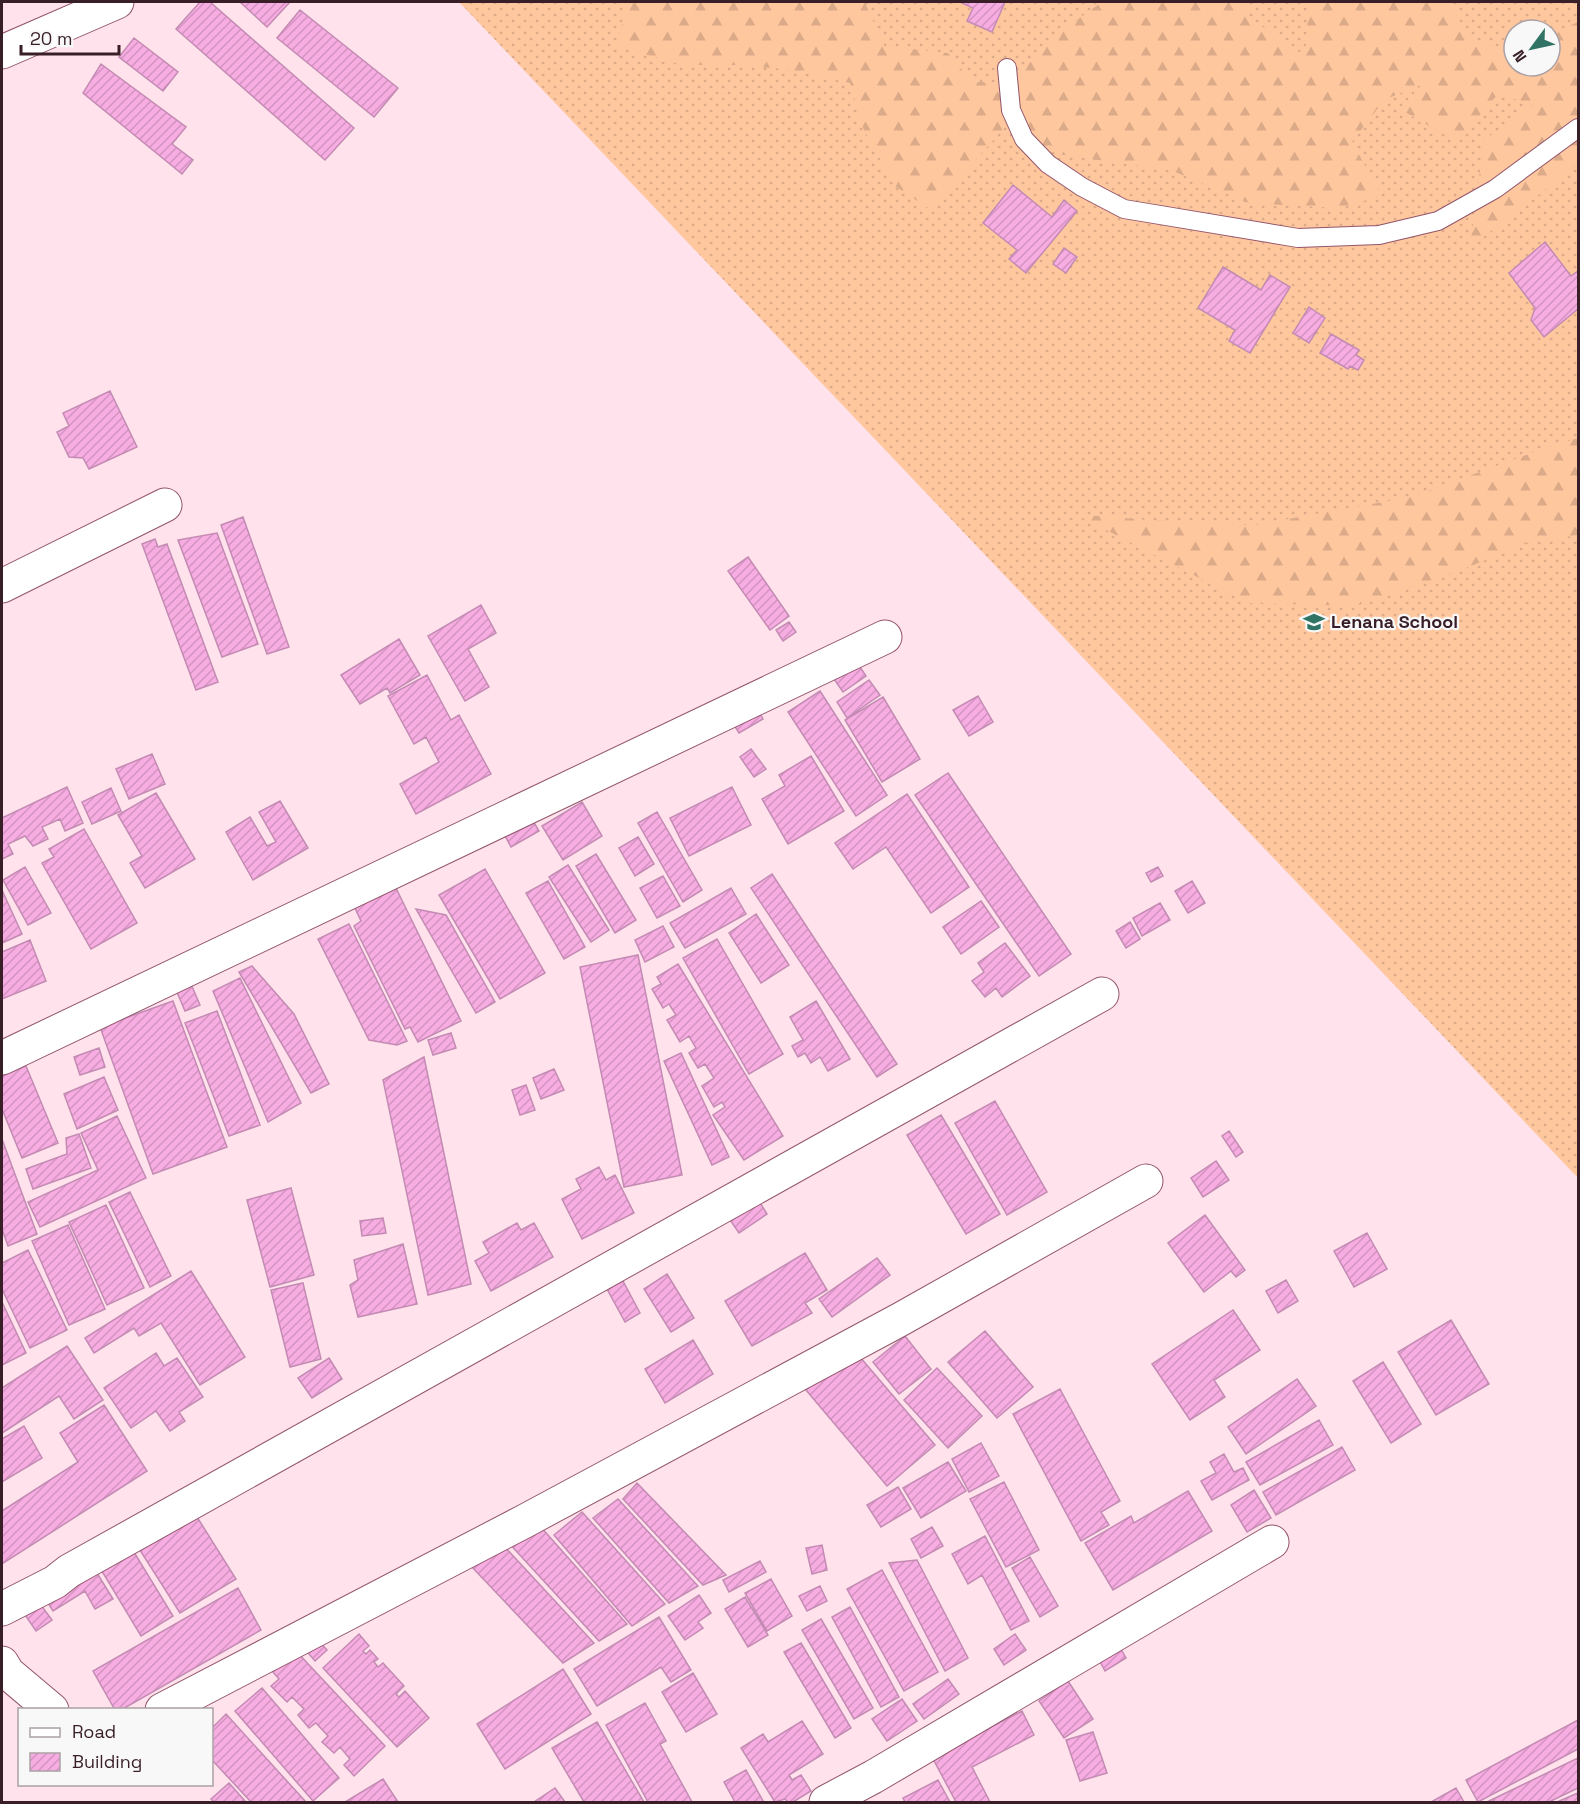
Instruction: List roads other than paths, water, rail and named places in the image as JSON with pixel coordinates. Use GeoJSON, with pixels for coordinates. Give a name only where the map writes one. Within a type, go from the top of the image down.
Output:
{"type":"FeatureCollection","features":[{"type":"Feature","properties":{"kind":"street"},"geometry":{"type":"LineString","coordinates":[[2,52],[117,2]]}},
{"type":"Feature","properties":{"kind":"street"},"geometry":{"type":"LineString","coordinates":[[2,586],[165,505]]}},
{"type":"Feature","properties":{"kind":"street"},"geometry":{"type":"LineString","coordinates":[[2,1058],[885,638]]}},
{"type":"Feature","properties":{"kind":"street"},"geometry":{"type":"LineString","coordinates":[[2,1609],[55,1582],[69,1572],[1102,994]]}},
{"type":"Feature","properties":{"kind":"street"},"geometry":{"type":"LineString","coordinates":[[166,1708],[525,1521],[901,1319],[1146,1181]]}},
{"type":"Feature","properties":{"kind":"street"},"geometry":{"type":"LineString","coordinates":[[826,1803],[1272,1542]]}},
{"type":"Feature","properties":{"kind":"street"},"geometry":{"type":"LineString","coordinates":[[2,1663],[8,1673],[50,1708]]}},
{"type":"Feature","properties":{"kind":"lane"},"geometry":{"type":"LineString","coordinates":[[1006,68],[1011,110],[1024,139],[1048,164],[1082,187],[1124,209],[1298,238],[1379,235],[1438,221],[1495,189],[1578,128]]}},
{"type":"Feature","properties":{"kind":"place","name":"Lenana School"},"geometry":{"type":"Point","coordinates":[1314,622]}}]}
